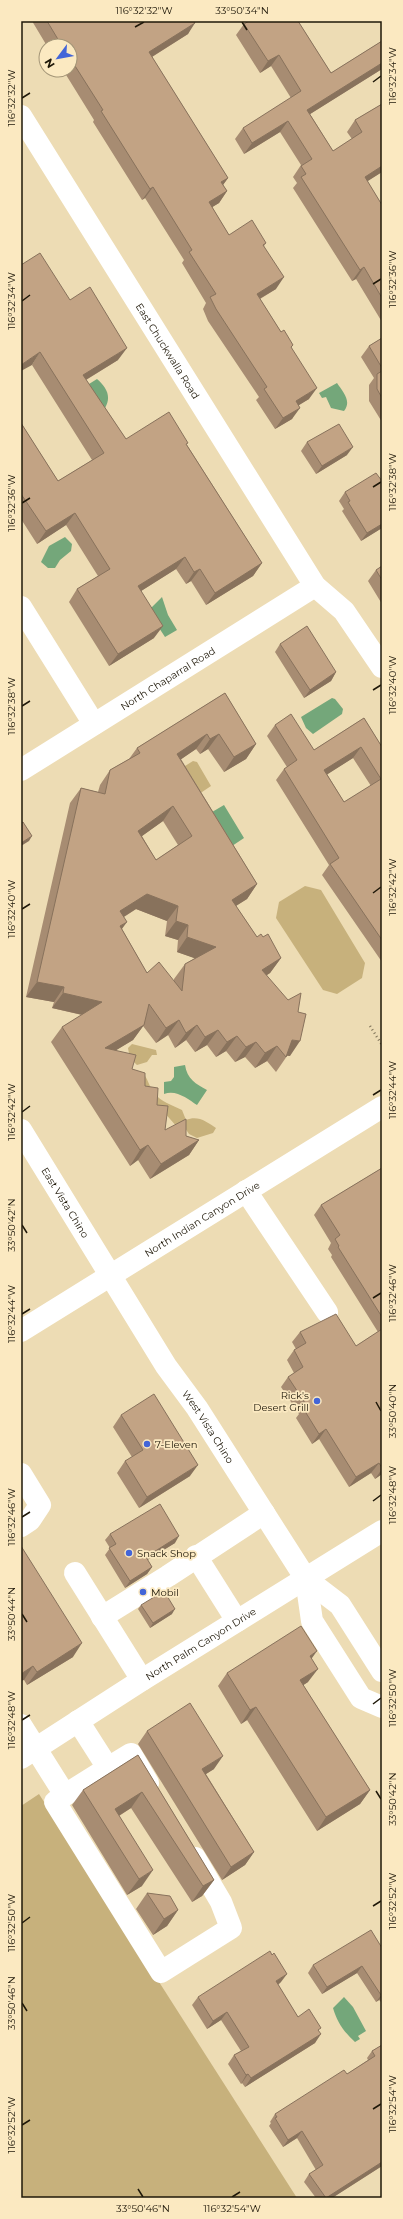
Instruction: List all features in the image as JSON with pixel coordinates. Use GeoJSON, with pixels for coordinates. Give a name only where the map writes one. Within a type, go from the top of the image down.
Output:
{"type":"FeatureCollection","features":[{"type":"Feature","properties":{"kind":"street","name":"East Chuckwalla Road"},"geometry":{"type":"LineString","coordinates":[[21,116],[315,586],[344,611],[382,667]]}},
{"type":"Feature","properties":{"kind":"street","name":"North Chaparral Road"},"geometry":{"type":"LineString","coordinates":[[21,770],[315,586]]}},
{"type":"Feature","properties":{"kind":"street"},"geometry":{"type":"LineString","coordinates":[[21,607],[94,724]]}},
{"type":"Feature","properties":{"kind":"street","name":"North Indian Canyon Drive"},"geometry":{"type":"LineString","coordinates":[[21,1331],[382,1107]]}},
{"type":"Feature","properties":{"kind":"street","name":"East Vista Chino"},"geometry":{"type":"LineString","coordinates":[[21,1130],[110,1275]]}},
{"type":"Feature","properties":{"kind":"street"},"geometry":{"type":"LineString","coordinates":[[246,1191],[327,1312]]}},
{"type":"Feature","properties":{"kind":"street","name":"West Vista Chino"},"geometry":{"type":"LineString","coordinates":[[110,1275],[166,1366],[198,1408],[306,1579],[340,1605],[382,1671]]}},
{"type":"Feature","properties":{"kind":"street"},"geometry":{"type":"LineString","coordinates":[[21,1474],[40,1505],[30,1520],[21,1526]]}},
{"type":"Feature","properties":{"kind":"street"},"geometry":{"type":"LineString","coordinates":[[102,1617],[264,1513]]}},
{"type":"Feature","properties":{"kind":"street","name":"North Palm Canyon Drive"},"geometry":{"type":"LineString","coordinates":[[28,1754],[142,1680],[382,1532]]}},
{"type":"Feature","properties":{"kind":"street"},"geometry":{"type":"LineString","coordinates":[[196,1556],[237,1621]]}},
{"type":"Feature","properties":{"kind":"street"},"geometry":{"type":"LineString","coordinates":[[74,1573],[142,1680]]}},
{"type":"Feature","properties":{"kind":"street","name":"West Vista Chino"},"geometry":{"type":"LineString","coordinates":[[306,1579],[312,1621],[361,1698],[382,1707]]}},
{"type":"Feature","properties":{"kind":"street"},"geometry":{"type":"LineString","coordinates":[[78,1721],[108,1768]]}},
{"type":"Feature","properties":{"kind":"street"},"geometry":{"type":"LineString","coordinates":[[21,1725],[28,1754],[65,1795]]}},
{"type":"Feature","properties":{"kind":"street"},"geometry":{"type":"LineString","coordinates":[[160,1801],[131,1754],[55,1802],[161,1972],[231,1928],[221,1902],[184,1841]]}},
{"type":"Feature","properties":{"kind":"path"},"geometry":{"type":"LineString","coordinates":[[370,1026],[382,1045]]}},
{"type":"Feature","properties":{"kind":"shaded area"},"geometry":{"type":"Polygon","coordinates":[[[97,379],[107,392],[108,400],[105,408],[88,388],[89,384],[97,379]]]}},
{"type":"Feature","properties":{"kind":"shaded area"},"geometry":{"type":"Polygon","coordinates":[[[337,383],[347,400],[344,411],[331,408],[326,397],[322,398],[319,393],[337,383]]]}},
{"type":"Feature","properties":{"kind":"shaded area"},"geometry":{"type":"Polygon","coordinates":[[[65,537],[72,544],[71,551],[60,560],[55,568],[48,568],[41,562],[49,546],[65,537]]]}},
{"type":"Feature","properties":{"kind":"shaded area"},"geometry":{"type":"Polygon","coordinates":[[[162,597],[168,615],[177,630],[165,637],[148,611],[162,597]]]}},
{"type":"Feature","properties":{"kind":"shaded area"},"geometry":{"type":"Polygon","coordinates":[[[332,698],[335,699],[343,709],[342,714],[313,734],[306,728],[301,717],[332,698]]]}},
{"type":"Feature","properties":{"kind":"shaded area"},"geometry":{"type":"Polygon","coordinates":[[[193,761],[197,762],[211,786],[190,800],[177,771],[193,761]]]}},
{"type":"Feature","properties":{"kind":"shaded area"},"geometry":{"type":"Polygon","coordinates":[[[224,805],[244,838],[229,848],[207,815],[224,805]]]}},
{"type":"Feature","properties":{"kind":"shaded area"},"geometry":{"type":"Polygon","coordinates":[[[305,886],[321,890],[365,963],[362,978],[337,994],[323,990],[276,918],[279,902],[305,886]]]}},
{"type":"Feature","properties":{"kind":"shaded area"},"geometry":{"type":"Polygon","coordinates":[[[132,1044],[156,1050],[157,1055],[152,1055],[147,1062],[137,1065],[129,1053],[128,1048],[132,1044]]]}},
{"type":"Feature","properties":{"kind":"shaded area"},"geometry":{"type":"Polygon","coordinates":[[[185,1065],[190,1077],[207,1090],[197,1105],[177,1094],[164,1094],[164,1082],[171,1081],[174,1077],[174,1067],[185,1065]]]}},
{"type":"Feature","properties":{"kind":"shaded area"},"geometry":{"type":"Polygon","coordinates":[[[141,1072],[146,1077],[152,1090],[160,1099],[182,1110],[186,1120],[194,1118],[213,1126],[216,1128],[213,1133],[197,1138],[189,1134],[185,1128],[178,1128],[154,1101],[137,1073],[141,1072]]]}},
{"type":"Feature","properties":{"kind":"shaded area"},"geometry":{"type":"Polygon","coordinates":[[[39,1794],[297,2198],[21,2198],[21,1806],[39,1794]]]}},
{"type":"Feature","properties":{"kind":"shaded area"},"geometry":{"type":"Polygon","coordinates":[[[344,1997],[353,2007],[366,2031],[358,2036],[360,2039],[355,2042],[341,2026],[333,2008],[344,1997]]]}},
{"type":"Feature","properties":{"kind":"building"},"geometry":{"type":"Polygon","coordinates":[[[47,21],[194,21],[195,23],[149,52],[228,178],[221,182],[227,191],[209,202],[229,235],[252,220],[266,243],[263,245],[284,277],[257,294],[281,332],[284,330],[293,345],[291,347],[317,388],[296,401],[300,408],[283,418],[264,389],[267,387],[216,309],[210,297],[216,294],[189,252],[192,250],[153,187],[150,189],[101,111],[103,110],[78,71],[78,38],[57,38],[47,21]]]}},
{"type":"Feature","properties":{"kind":"building"},"geometry":{"type":"Polygon","coordinates":[[[249,21],[298,21],[331,73],[382,41],[382,63],[307,110],[333,151],[362,132],[355,120],[382,104],[382,166],[365,177],[382,205],[382,298],[364,267],[360,270],[301,177],[306,174],[301,166],[312,159],[288,121],[252,143],[243,128],[301,91],[279,55],[268,61],[244,24],[249,21]]]}},
{"type":"Feature","properties":{"kind":"building"},"geometry":{"type":"Polygon","coordinates":[[[40,253],[70,300],[90,287],[127,348],[83,375],[126,439],[169,412],[188,443],[186,444],[262,563],[215,593],[200,569],[194,572],[185,557],[138,586],[163,626],[118,654],[77,589],[110,569],[75,513],[46,531],[21,494],[21,423],[58,481],[104,453],[40,352],[21,365],[21,265],[40,253]]]}},
{"type":"Feature","properties":{"kind":"building"},"geometry":{"type":"Polygon","coordinates":[[[382,338],[382,368],[369,346],[382,338]]]}},
{"type":"Feature","properties":{"kind":"building"},"geometry":{"type":"Polygon","coordinates":[[[382,371],[382,398],[377,389],[377,374],[382,371]]]}},
{"type":"Feature","properties":{"kind":"building"},"geometry":{"type":"Polygon","coordinates":[[[339,424],[353,447],[322,466],[307,442],[339,424]]]}},
{"type":"Feature","properties":{"kind":"building"},"geometry":{"type":"Polygon","coordinates":[[[376,473],[382,481],[382,524],[367,533],[348,502],[350,501],[345,492],[376,473]]]}},
{"type":"Feature","properties":{"kind":"building"},"geometry":{"type":"Polygon","coordinates":[[[382,566],[382,580],[376,570],[382,566]]]}},
{"type":"Feature","properties":{"kind":"building"},"geometry":{"type":"Polygon","coordinates":[[[307,626],[336,672],[310,690],[280,644],[307,626]]]}},
{"type":"Feature","properties":{"kind":"building"},"geometry":{"type":"Polygon","coordinates":[[[225,693],[256,744],[234,757],[219,734],[210,739],[207,734],[177,754],[257,884],[232,900],[257,937],[261,934],[263,937],[268,934],[281,958],[262,970],[288,1000],[301,993],[298,1012],[306,1014],[300,1041],[292,1040],[286,1057],[277,1046],[265,1053],[256,1042],[246,1047],[237,1036],[227,1042],[218,1030],[205,1037],[197,1025],[186,1033],[179,1020],[166,1028],[149,1004],[144,1025],[105,1048],[136,1055],[132,1069],[145,1073],[145,1086],[158,1088],[157,1105],[168,1106],[165,1130],[186,1119],[186,1136],[199,1140],[161,1164],[148,1145],[140,1150],[62,1027],[102,1002],[63,993],[64,987],[37,982],[81,788],[105,794],[110,770],[140,753],[137,748],[225,693]],[[173,806],[138,831],[156,860],[192,836],[173,806]],[[147,894],[120,911],[127,922],[120,926],[147,973],[159,962],[182,991],[185,964],[216,947],[187,937],[188,925],[176,921],[178,906],[147,894]]]}},
{"type":"Feature","properties":{"kind":"building"},"geometry":{"type":"Polygon","coordinates":[[[291,714],[314,750],[364,718],[382,747],[382,940],[330,864],[339,858],[284,769],[297,760],[275,725],[291,714]],[[361,747],[324,770],[344,802],[381,779],[361,747]]]}},
{"type":"Feature","properties":{"kind":"building"},"geometry":{"type":"Polygon","coordinates":[[[23,822],[32,836],[21,843],[21,823],[23,822]]]}},
{"type":"Feature","properties":{"kind":"building"},"geometry":{"type":"Polygon","coordinates":[[[382,1168],[382,1317],[338,1247],[339,1246],[335,1239],[340,1235],[321,1205],[382,1168]]]}},
{"type":"Feature","properties":{"kind":"building"},"geometry":{"type":"Polygon","coordinates":[[[336,1314],[356,1346],[382,1329],[382,1468],[379,1463],[356,1477],[326,1429],[319,1434],[303,1408],[307,1406],[288,1377],[303,1367],[294,1350],[306,1343],[300,1332],[336,1314]]]}},
{"type":"Feature","properties":{"kind":"building","name":"7-Eleven"},"geometry":{"type":"Polygon","coordinates":[[[154,1394],[198,1465],[147,1497],[125,1461],[143,1450],[121,1415],[154,1394]]]}},
{"type":"Feature","properties":{"kind":"building"},"geometry":{"type":"Polygon","coordinates":[[[160,1504],[179,1536],[146,1557],[152,1567],[130,1581],[109,1548],[116,1544],[110,1534],[160,1504]]]}},
{"type":"Feature","properties":{"kind":"building"},"geometry":{"type":"Polygon","coordinates":[[[21,1546],[82,1643],[37,1672],[33,1666],[21,1674],[21,1546]]]}},
{"type":"Feature","properties":{"kind":"building"},"geometry":{"type":"Polygon","coordinates":[[[164,1591],[175,1609],[153,1623],[141,1605],[164,1591]]]}},
{"type":"Feature","properties":{"kind":"building"},"geometry":{"type":"Polygon","coordinates":[[[301,1626],[317,1651],[310,1656],[318,1669],[300,1680],[370,1790],[326,1817],[256,1707],[250,1710],[227,1673],[301,1626]]]}},
{"type":"Feature","properties":{"kind":"building"},"geometry":{"type":"Polygon","coordinates":[[[190,1703],[223,1756],[202,1769],[254,1852],[231,1867],[147,1731],[190,1703]]]}},
{"type":"Feature","properties":{"kind":"building"},"geometry":{"type":"Polygon","coordinates":[[[138,1755],[214,1880],[203,1886],[142,1792],[115,1809],[153,1870],[139,1879],[83,1790],[138,1755]]]}},
{"type":"Feature","properties":{"kind":"building"},"geometry":{"type":"Polygon","coordinates":[[[147,1893],[170,1896],[178,1910],[164,1919],[147,1893]]]}},
{"type":"Feature","properties":{"kind":"building"},"geometry":{"type":"Polygon","coordinates":[[[371,1930],[382,1948],[382,1994],[381,1995],[362,1966],[327,1987],[313,1965],[371,1930]]]}},
{"type":"Feature","properties":{"kind":"building"},"geometry":{"type":"Polygon","coordinates":[[[270,1951],[272,1955],[274,1953],[287,1974],[276,1981],[298,2017],[309,2009],[321,2028],[318,2030],[321,2034],[251,2078],[248,2074],[246,2075],[234,2055],[249,2047],[227,2012],[213,2021],[198,1997],[270,1951]]]}},
{"type":"Feature","properties":{"kind":"building"},"geometry":{"type":"Polygon","coordinates":[[[382,2045],[382,2162],[326,2198],[309,2174],[323,2165],[302,2131],[288,2140],[275,2118],[277,2117],[275,2114],[344,2070],[347,2074],[375,2056],[372,2051],[382,2045]]]}},
{"type":"Feature","properties":{"kind":"place","name":"Rick's Desert Grill"},"geometry":{"type":"Point","coordinates":[317,1401]}},
{"type":"Feature","properties":{"kind":"place","name":"7-Eleven"},"geometry":{"type":"Point","coordinates":[147,1444]}},
{"type":"Feature","properties":{"kind":"place","name":"Snack Shop"},"geometry":{"type":"Point","coordinates":[129,1553]}},
{"type":"Feature","properties":{"kind":"place","name":"Mobil"},"geometry":{"type":"Point","coordinates":[143,1592]}}]}
